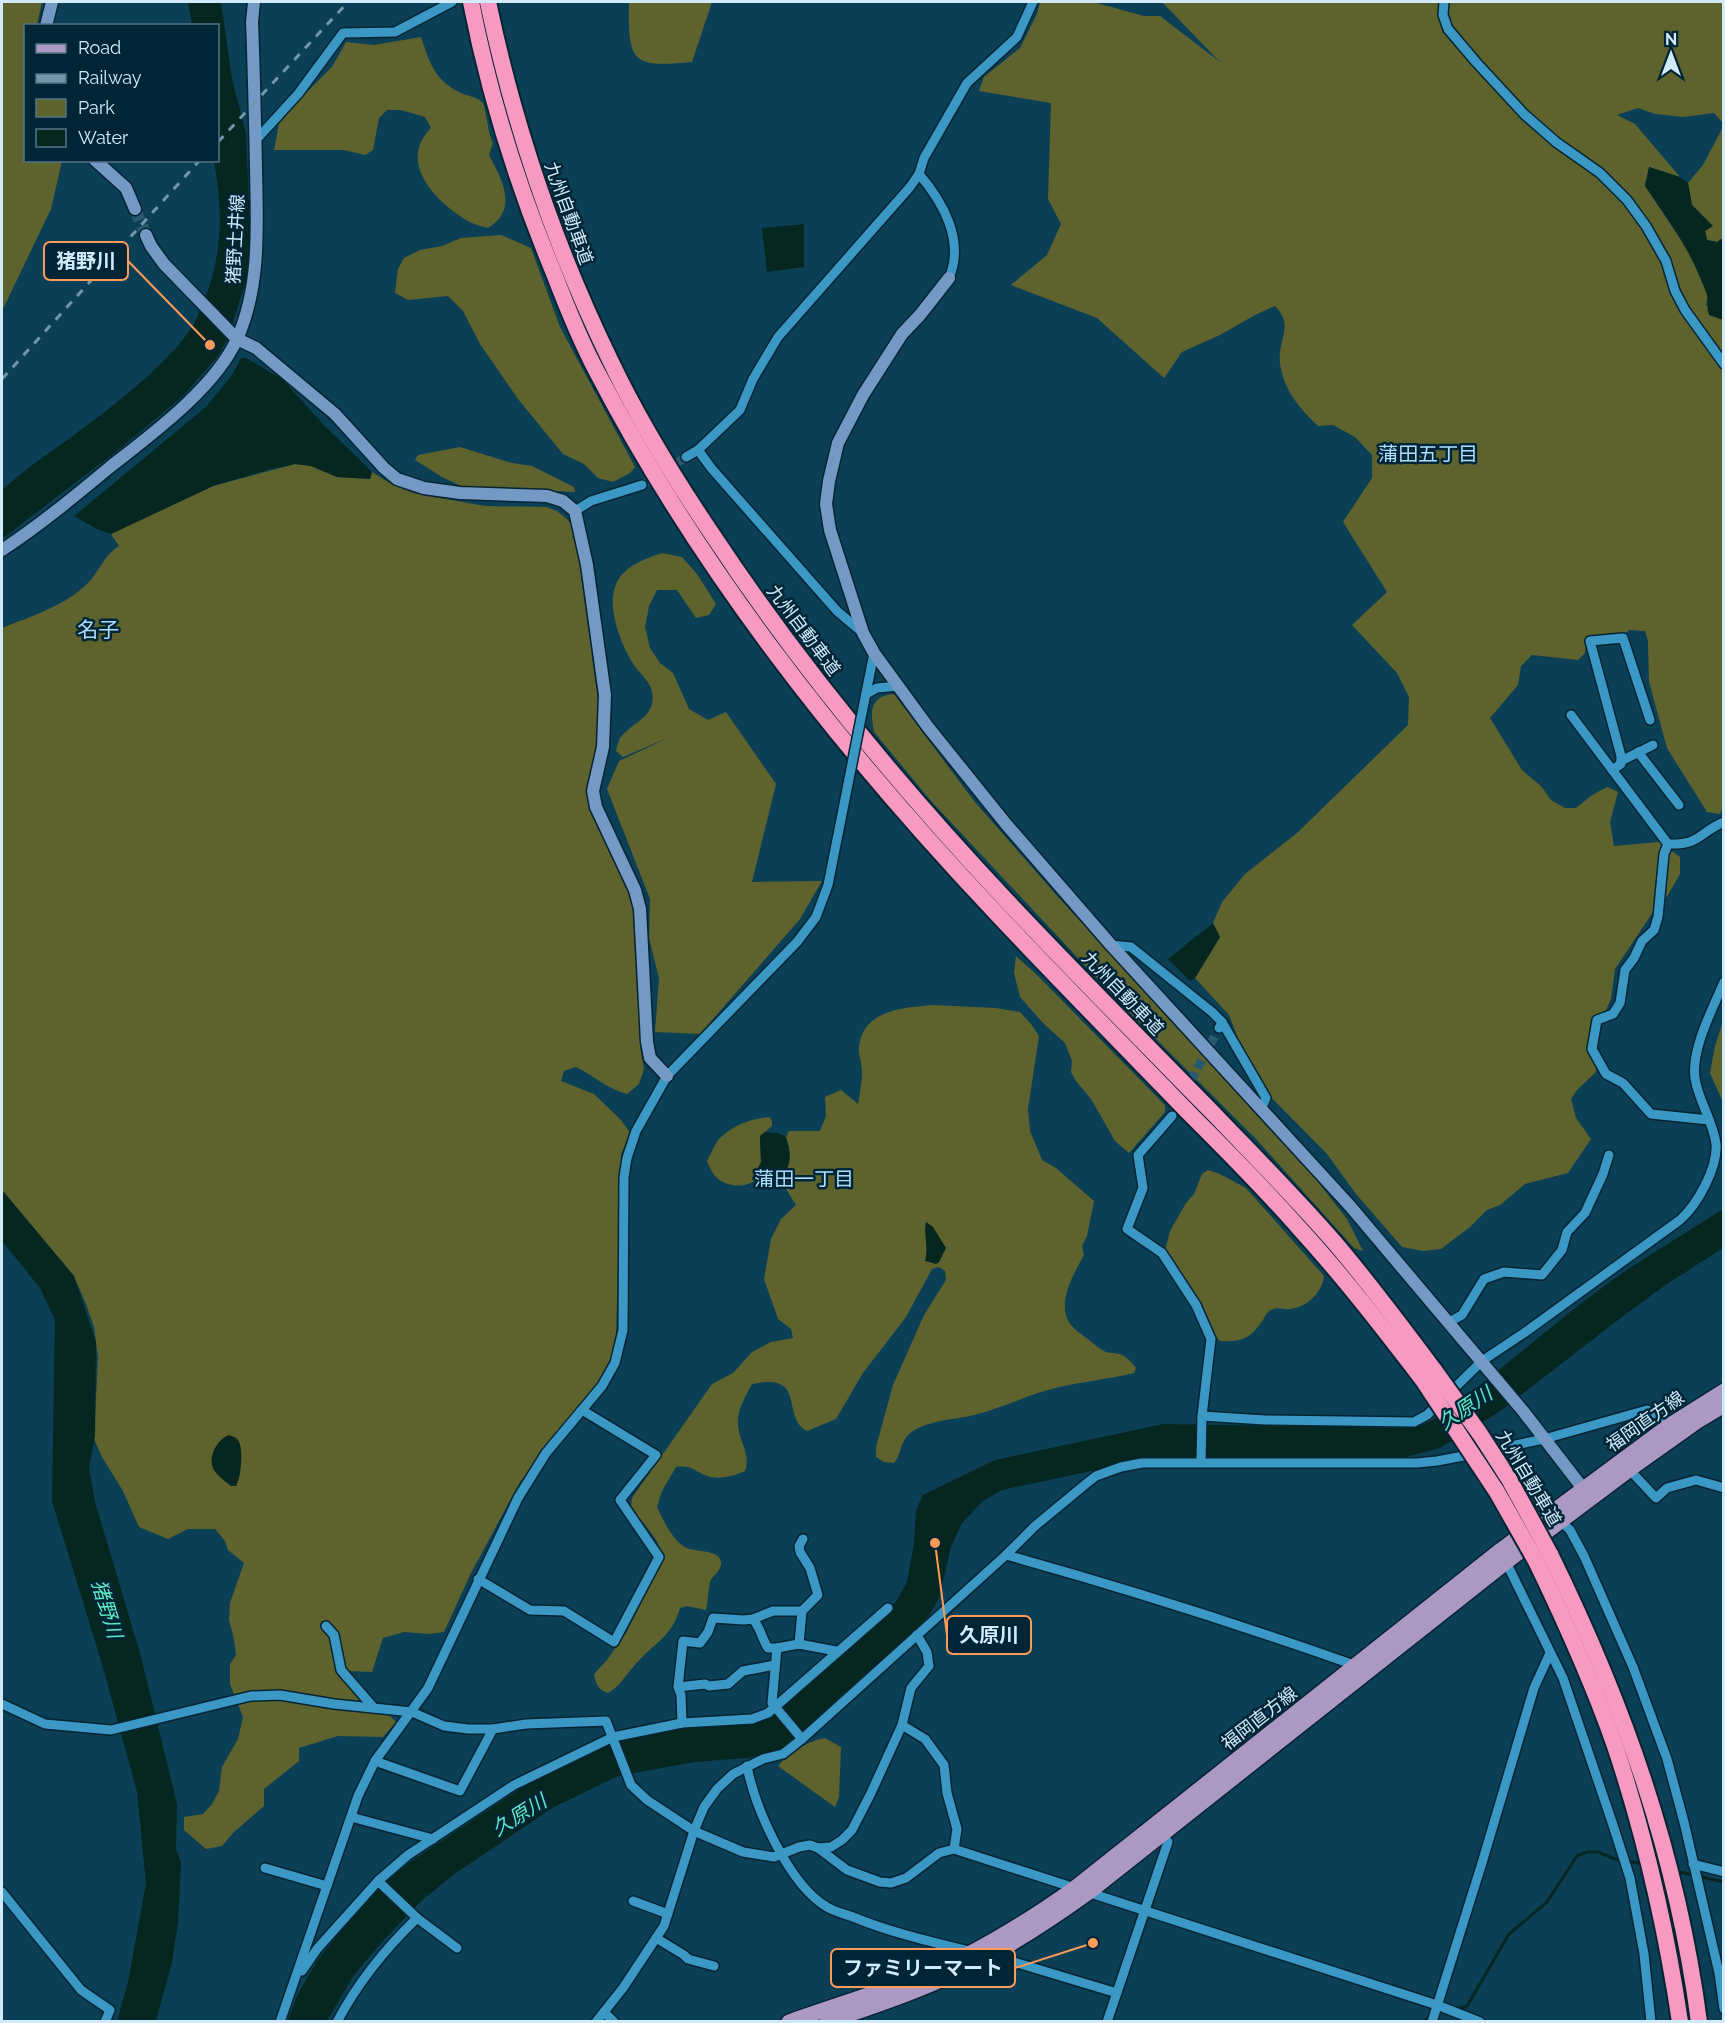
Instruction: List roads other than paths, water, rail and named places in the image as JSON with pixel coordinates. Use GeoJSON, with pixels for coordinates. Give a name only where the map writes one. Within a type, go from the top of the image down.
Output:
{"type":"FeatureCollection","features":[{"type":"Feature","properties":{"kind":"highway","name":"九州自動車道"},"geometry":{"type":"LineString","coordinates":[[471,2],[501,127],[540,241],[572,317],[596,369],[649,465],[742,607],[819,710],[941,853],[994,912],[1299,1227],[1374,1317],[1429,1375],[1480,1434],[1509,1479],[1543,1557],[1614,1745],[1634,1808],[1662,1918],[1680,2022]]}},
{"type":"Feature","properties":{"kind":"highway","name":"九州自動車道"},"geometry":{"type":"LineString","coordinates":[[488,2],[518,124],[539,191],[572,276],[610,362],[663,458],[755,597],[832,700],[951,840],[1005,900],[1310,1215],[1385,1304],[1429,1375]]}},
{"type":"Feature","properties":{"kind":"highway","name":"九州自動車道"},"geometry":{"type":"LineString","coordinates":[[1543,1557],[1611,1687],[1653,1803],[1680,1914],[1699,2022]]}},
{"type":"Feature","properties":{"kind":"main road","name":"福岡直方線"},"geometry":{"type":"LineString","coordinates":[[1626,1465],[1670,1425],[1724,1391]]}},
{"type":"Feature","properties":{"kind":"main road","name":"福岡直方線"},"geometry":{"type":"LineString","coordinates":[[827,2022],[944,1978],[1022,1938],[1501,1550],[1587,1494],[1626,1465],[1724,1405]]}},
{"type":"Feature","properties":{"kind":"main road","name":"福岡直方線"},"geometry":{"type":"LineString","coordinates":[[789,2022],[924,1974],[973,1952],[1082,1890],[1162,1834],[1561,1521],[1587,1494]]}},
{"type":"Feature","properties":{"kind":"street"},"geometry":{"type":"LineString","coordinates":[[46,24],[48,10],[52,2]]}},
{"type":"Feature","properties":{"kind":"street","name":"猪野土井線"},"geometry":{"type":"LineString","coordinates":[[2,550],[53,513],[168,420],[197,393],[221,365],[233,334],[249,304],[256,262],[256,140],[252,22],[254,2]]}},
{"type":"Feature","properties":{"kind":"street"},"geometry":{"type":"LineString","coordinates":[[256,140],[298,94],[343,33],[395,32],[452,2]]}},
{"type":"Feature","properties":{"kind":"street"},"geometry":{"type":"LineString","coordinates":[[686,457],[698,450],[740,410],[753,379],[778,337],[920,174],[924,158],[966,83],[1017,37],[1032,2]]}},
{"type":"Feature","properties":{"kind":"street"},"geometry":{"type":"LineString","coordinates":[[1444,2],[1443,15],[1448,29],[1524,114],[1556,142],[1600,173],[1627,200],[1646,226],[1666,261],[1675,291],[1685,310],[1724,364]]}},
{"type":"Feature","properties":{"kind":"street"},"geometry":{"type":"LineString","coordinates":[[96,162],[126,188],[135,209]]}},
{"type":"Feature","properties":{"kind":"street"},"geometry":{"type":"LineString","coordinates":[[920,174],[929,185],[950,224],[955,240],[954,267],[949,278],[902,334],[863,395],[838,443],[833,458],[826,504],[830,530],[863,633],[874,654],[928,727],[1006,824],[1111,945],[1350,1206],[1482,1361],[1587,1494]]}},
{"type":"Feature","properties":{"kind":"street"},"geometry":{"type":"LineString","coordinates":[[146,235],[164,264],[233,334],[256,348],[317,399],[398,479],[424,488],[460,493],[547,496],[563,501],[575,511],[586,565],[605,695],[603,747],[593,791],[596,807],[634,890],[640,909],[647,1042],[650,1058],[668,1076]]}},
{"type":"Feature","properties":{"kind":"street"},"geometry":{"type":"LineString","coordinates":[[698,450],[712,469],[837,611],[863,633]]}},
{"type":"Feature","properties":{"kind":"street"},"geometry":{"type":"LineString","coordinates":[[575,511],[591,501],[642,485]]}},
{"type":"Feature","properties":{"kind":"street"},"geometry":{"type":"LineString","coordinates":[[1621,761],[1590,641],[1623,638],[1650,720]]}},
{"type":"Feature","properties":{"kind":"street"},"geometry":{"type":"LineString","coordinates":[[280,2022],[358,1796],[375,1761],[428,1688],[518,1498],[546,1453],[602,1386],[615,1363],[623,1330],[624,1177],[627,1158],[636,1131],[668,1076],[797,942],[816,917],[828,885],[874,654]]}},
{"type":"Feature","properties":{"kind":"street"},"geometry":{"type":"LineString","coordinates":[[865,698],[877,688],[899,686]]}},
{"type":"Feature","properties":{"kind":"street"},"geometry":{"type":"LineString","coordinates":[[1571,716],[1668,844]]}},
{"type":"Feature","properties":{"kind":"street"},"geometry":{"type":"LineString","coordinates":[[1612,770],[1621,764],[1621,761],[1653,745]]}},
{"type":"Feature","properties":{"kind":"street"},"geometry":{"type":"LineString","coordinates":[[1638,752],[1678,805]]}},
{"type":"Feature","properties":{"kind":"street"},"geometry":{"type":"LineString","coordinates":[[1668,844],[1688,843],[1700,839],[1712,827],[1724,822]]}},
{"type":"Feature","properties":{"kind":"street"},"geometry":{"type":"LineString","coordinates":[[1668,844],[1664,854],[1658,916],[1654,930],[1642,941],[1625,970],[1620,1003],[1613,1014],[1597,1020],[1592,1049],[1606,1074],[1623,1083],[1651,1114],[1709,1120]]}},
{"type":"Feature","properties":{"kind":"street"},"geometry":{"type":"LineString","coordinates":[[1111,945],[1131,947],[1184,988],[1221,1025],[1266,1098],[1261,1110]]}},
{"type":"Feature","properties":{"kind":"street"},"geometry":{"type":"LineString","coordinates":[[1202,1416],[1265,1420],[1414,1422],[1427,1415],[1482,1361],[1680,1221],[1692,1209],[1709,1176],[1714,1158],[1716,1144],[1695,1077],[1701,1039],[1724,982]]}},
{"type":"Feature","properties":{"kind":"street"},"geometry":{"type":"LineString","coordinates":[[1172,1116],[1137,1155],[1143,1188],[1127,1229],[1162,1253],[1196,1305],[1211,1339],[1202,1416],[1201,1459]]}},
{"type":"Feature","properties":{"kind":"street"},"geometry":{"type":"LineString","coordinates":[[1449,1322],[1462,1315],[1484,1279],[1504,1272],[1542,1275],[1547,1270],[1562,1250],[1567,1232],[1585,1213],[1609,1155]]}},
{"type":"Feature","properties":{"kind":"street"},"geometry":{"type":"LineString","coordinates":[[478,1579],[530,1610],[564,1611],[614,1642],[659,1557],[620,1500],[656,1455],[582,1410]]}},
{"type":"Feature","properties":{"kind":"street"},"geometry":{"type":"LineString","coordinates":[[596,2022],[664,1926],[694,1831],[704,1807],[717,1789],[733,1774],[747,1766],[783,1754],[802,1739],[1052,1512],[1096,1476],[1121,1467],[1142,1463],[1201,1459],[1417,1463],[1448,1459],[1544,1439],[1647,1410],[1666,1419],[1670,1425]]}},
{"type":"Feature","properties":{"kind":"street"},"geometry":{"type":"LineString","coordinates":[[1626,1465],[1656,1498],[1667,1488],[1696,1480],[1724,1488]]}},
{"type":"Feature","properties":{"kind":"street"},"geometry":{"type":"LineString","coordinates":[[1561,1521],[1570,1530],[1584,1556],[1633,1667],[1667,1759],[1719,1973],[1724,2009]]}},
{"type":"Feature","properties":{"kind":"street"},"geometry":{"type":"LineString","coordinates":[[799,1644],[802,1611],[818,1595],[810,1568],[800,1552],[802,1539]]}},
{"type":"Feature","properties":{"kind":"street"},"geometry":{"type":"LineString","coordinates":[[1006,1555],[1091,1578],[1234,1623],[1357,1666]]}},
{"type":"Feature","properties":{"kind":"street"},"geometry":{"type":"LineString","coordinates":[[1506,1562],[1563,1678],[1601,1786],[1629,1878],[1644,1954],[1651,2022]]}},
{"type":"Feature","properties":{"kind":"street"},"geometry":{"type":"LineString","coordinates":[[294,1983],[317,1949],[378,1881],[408,1855],[514,1785],[613,1737],[682,1723],[752,1719],[768,1713],[836,1651],[888,1608]]}},
{"type":"Feature","properties":{"kind":"street"},"geometry":{"type":"LineString","coordinates":[[682,1723],[681,1695],[678,1687],[683,1641],[700,1642],[708,1632],[713,1618],[744,1620],[773,1611],[802,1611]]}},
{"type":"Feature","properties":{"kind":"street"},"geometry":{"type":"LineString","coordinates":[[753,1619],[768,1648],[799,1644],[836,1651]]}},
{"type":"Feature","properties":{"kind":"street"},"geometry":{"type":"LineString","coordinates":[[326,1626],[334,1635],[341,1670],[374,1708]]}},
{"type":"Feature","properties":{"kind":"street"},"geometry":{"type":"LineString","coordinates":[[818,1848],[831,1847],[852,1830],[871,1794],[902,1725],[911,1688],[929,1666],[927,1652],[917,1635]]}},
{"type":"Feature","properties":{"kind":"street"},"geometry":{"type":"LineString","coordinates":[[777,1648],[772,1703],[802,1739]]}},
{"type":"Feature","properties":{"kind":"street"},"geometry":{"type":"LineString","coordinates":[[1432,2022],[1534,1688],[1550,1653]]}},
{"type":"Feature","properties":{"kind":"street"},"geometry":{"type":"LineString","coordinates":[[678,1687],[728,1684],[743,1671],[775,1665]]}},
{"type":"Feature","properties":{"kind":"street"},"geometry":{"type":"LineString","coordinates":[[2,1704],[45,1724],[116,1728],[260,1695],[280,1695],[333,1704],[412,1712],[444,1726],[494,1730],[526,1724],[606,1722],[631,1785],[646,1800],[694,1831],[743,1852],[774,1857],[810,1845],[818,1848],[848,1870],[880,1882],[891,1883],[906,1878],[939,1853],[954,1849],[1437,2005],[1480,2022]]}},
{"type":"Feature","properties":{"kind":"street"},"geometry":{"type":"LineString","coordinates":[[902,1725],[925,1739],[944,1765],[947,1793],[957,1829],[954,1849]]}},
{"type":"Feature","properties":{"kind":"street"},"geometry":{"type":"LineString","coordinates":[[375,1761],[460,1791],[494,1730]]}},
{"type":"Feature","properties":{"kind":"street"},"geometry":{"type":"LineString","coordinates":[[747,1766],[750,1784],[781,1855],[806,1890],[827,1907],[882,1929],[973,1952]]}},
{"type":"Feature","properties":{"kind":"street"},"geometry":{"type":"LineString","coordinates":[[351,1817],[433,1839]]}},
{"type":"Feature","properties":{"kind":"street"},"geometry":{"type":"LineString","coordinates":[[1107,2022],[1168,1842],[1162,1834]]}},
{"type":"Feature","properties":{"kind":"street"},"geometry":{"type":"LineString","coordinates":[[1693,1864],[1724,1872]]}},
{"type":"Feature","properties":{"kind":"street"},"geometry":{"type":"LineString","coordinates":[[265,1868],[327,1886]]}},
{"type":"Feature","properties":{"kind":"street"},"geometry":{"type":"LineString","coordinates":[[378,1881],[417,1918],[457,1948]]}},
{"type":"Feature","properties":{"kind":"street"},"geometry":{"type":"LineString","coordinates":[[2,1892],[81,1990],[110,2010],[105,2022]]}},
{"type":"Feature","properties":{"kind":"street"},"geometry":{"type":"LineString","coordinates":[[633,1901],[668,1914]]}},
{"type":"Feature","properties":{"kind":"street"},"geometry":{"type":"LineString","coordinates":[[338,2022],[356,1988],[378,1959],[417,1918]]}},
{"type":"Feature","properties":{"kind":"street"},"geometry":{"type":"LineString","coordinates":[[656,1938],[684,1954],[688,1959],[714,1966]]}},
{"type":"Feature","properties":{"kind":"street"},"geometry":{"type":"LineString","coordinates":[[998,1952],[1004,1959],[1117,1993]]}},
{"type":"Feature","properties":{"kind":"street"},"geometry":{"type":"LineString","coordinates":[[604,2012],[614,2022]]}},
{"type":"Feature","properties":{"kind":"water"},"geometry":{"type":"Polygon","coordinates":[[[188,2],[221,2],[232,79],[246,133],[250,230],[249,272],[227,340],[217,357],[184,395],[122,447],[2,539],[2,490],[105,411],[155,369],[194,324],[210,285],[218,250],[220,216],[214,162],[219,162],[219,24],[192,24],[188,2]]]}},
{"type":"Feature","properties":{"kind":"water"},"geometry":{"type":"Polygon","coordinates":[[[1649,167],[1680,177],[1688,183],[1692,205],[1713,226],[1705,231],[1707,240],[1717,242],[1723,238],[1723,320],[1709,315],[1707,295],[1694,263],[1645,186],[1649,167]]]}},
{"type":"Feature","properties":{"kind":"water"},"geometry":{"type":"Polygon","coordinates":[[[804,224],[804,267],[767,272],[762,228],[804,224]]]}},
{"type":"Feature","properties":{"kind":"water"},"geometry":{"type":"Polygon","coordinates":[[[241,358],[246,358],[282,379],[372,472],[370,479],[337,477],[311,466],[295,464],[213,486],[111,534],[74,516],[206,407],[232,375],[241,358]]]}},
{"type":"Feature","properties":{"kind":"water"},"geometry":{"type":"Polygon","coordinates":[[[1213,923],[1220,937],[1195,978],[1190,981],[1168,959],[1213,923]]]}},
{"type":"Feature","properties":{"kind":"water"},"geometry":{"type":"Polygon","coordinates":[[[765,1132],[778,1133],[786,1137],[790,1160],[781,1181],[756,1179],[761,1162],[760,1136],[765,1132]]]}},
{"type":"Feature","properties":{"kind":"water"},"geometry":{"type":"Polygon","coordinates":[[[2,1190],[74,1276],[96,1342],[95,1436],[89,1468],[95,1502],[140,1653],[177,1804],[176,1849],[181,1862],[178,1923],[172,1962],[156,2021],[117,2021],[128,1982],[146,1883],[137,1792],[102,1664],[52,1501],[55,1320],[40,1288],[2,1241],[2,1190]]]}},
{"type":"Feature","properties":{"kind":"water"},"geometry":{"type":"Polygon","coordinates":[[[1723,1209],[1723,1248],[1664,1286],[1499,1412],[1440,1448],[1395,1458],[1157,1457],[1002,1490],[983,1501],[962,1523],[951,1547],[939,1598],[921,1627],[786,1749],[772,1756],[695,1762],[618,1776],[554,1807],[456,1873],[422,1900],[354,1975],[327,2021],[287,2022],[297,1996],[317,1961],[373,1891],[413,1860],[535,1779],[602,1744],[647,1731],[761,1722],[774,1714],[896,1602],[907,1582],[914,1543],[916,1510],[923,1495],[995,1460],[1163,1424],[1415,1428],[1431,1421],[1474,1390],[1580,1304],[1628,1269],[1723,1209]]]}},
{"type":"Feature","properties":{"kind":"water"},"geometry":{"type":"Polygon","coordinates":[[[926,1222],[933,1227],[946,1248],[936,1264],[925,1261],[926,1222]]]}},
{"type":"Feature","properties":{"kind":"water"},"geometry":{"type":"Polygon","coordinates":[[[229,1435],[237,1439],[241,1449],[240,1470],[236,1486],[231,1486],[218,1475],[212,1463],[215,1448],[229,1435]]]}},
{"type":"Feature","properties":{"kind":"waterway"},"geometry":{"type":"LineString","coordinates":[[1457,2009],[1467,2006],[1509,1934],[1547,1902],[1577,1856],[1587,1852],[1598,1852],[1615,1859],[1643,1864]]}},
{"type":"Feature","properties":{"kind":"waterway"},"geometry":{"type":"LineString","coordinates":[[1675,1871],[1724,1882]]}},
{"type":"Feature","properties":{"kind":"waterway"},"geometry":{"type":"LineString","coordinates":[[1421,2022],[1431,2018]]}},
{"type":"Feature","properties":{"kind":"tunnel"},"geometry":{"type":"LineString","coordinates":[[135,209],[146,235]]}},
{"type":"Feature","properties":{"kind":"tunnel"},"geometry":{"type":"LineString","coordinates":[[642,485],[686,457]]}},
{"type":"Feature","properties":{"kind":"tunnel"},"geometry":{"type":"LineString","coordinates":[[1172,1116],[1219,1028]]}},
{"type":"Feature","properties":{"kind":"railway"},"geometry":{"type":"LineString","coordinates":[[219,141],[348,2]]}},
{"type":"Feature","properties":{"kind":"railway"},"geometry":{"type":"LineString","coordinates":[[2,379],[198,162]]}},
{"type":"Feature","properties":{"kind":"place","name":"猪野川"},"geometry":{"type":"Point","coordinates":[210,345]}},
{"type":"Feature","properties":{"kind":"place","name":"久原川"},"geometry":{"type":"Point","coordinates":[935,1543]}},
{"type":"Feature","properties":{"kind":"place","name":"ファミリーマート"},"geometry":{"type":"Point","coordinates":[1093,1943]}},
{"type":"Feature","properties":{"kind":"district","name":"蒲田五丁目"},"geometry":{"type":"Point","coordinates":[1428,454]}},
{"type":"Feature","properties":{"kind":"district","name":"名子"},"geometry":{"type":"Point","coordinates":[98,629]}},
{"type":"Feature","properties":{"kind":"district","name":"蒲田一丁目"},"geometry":{"type":"Point","coordinates":[804,1179]}}]}
